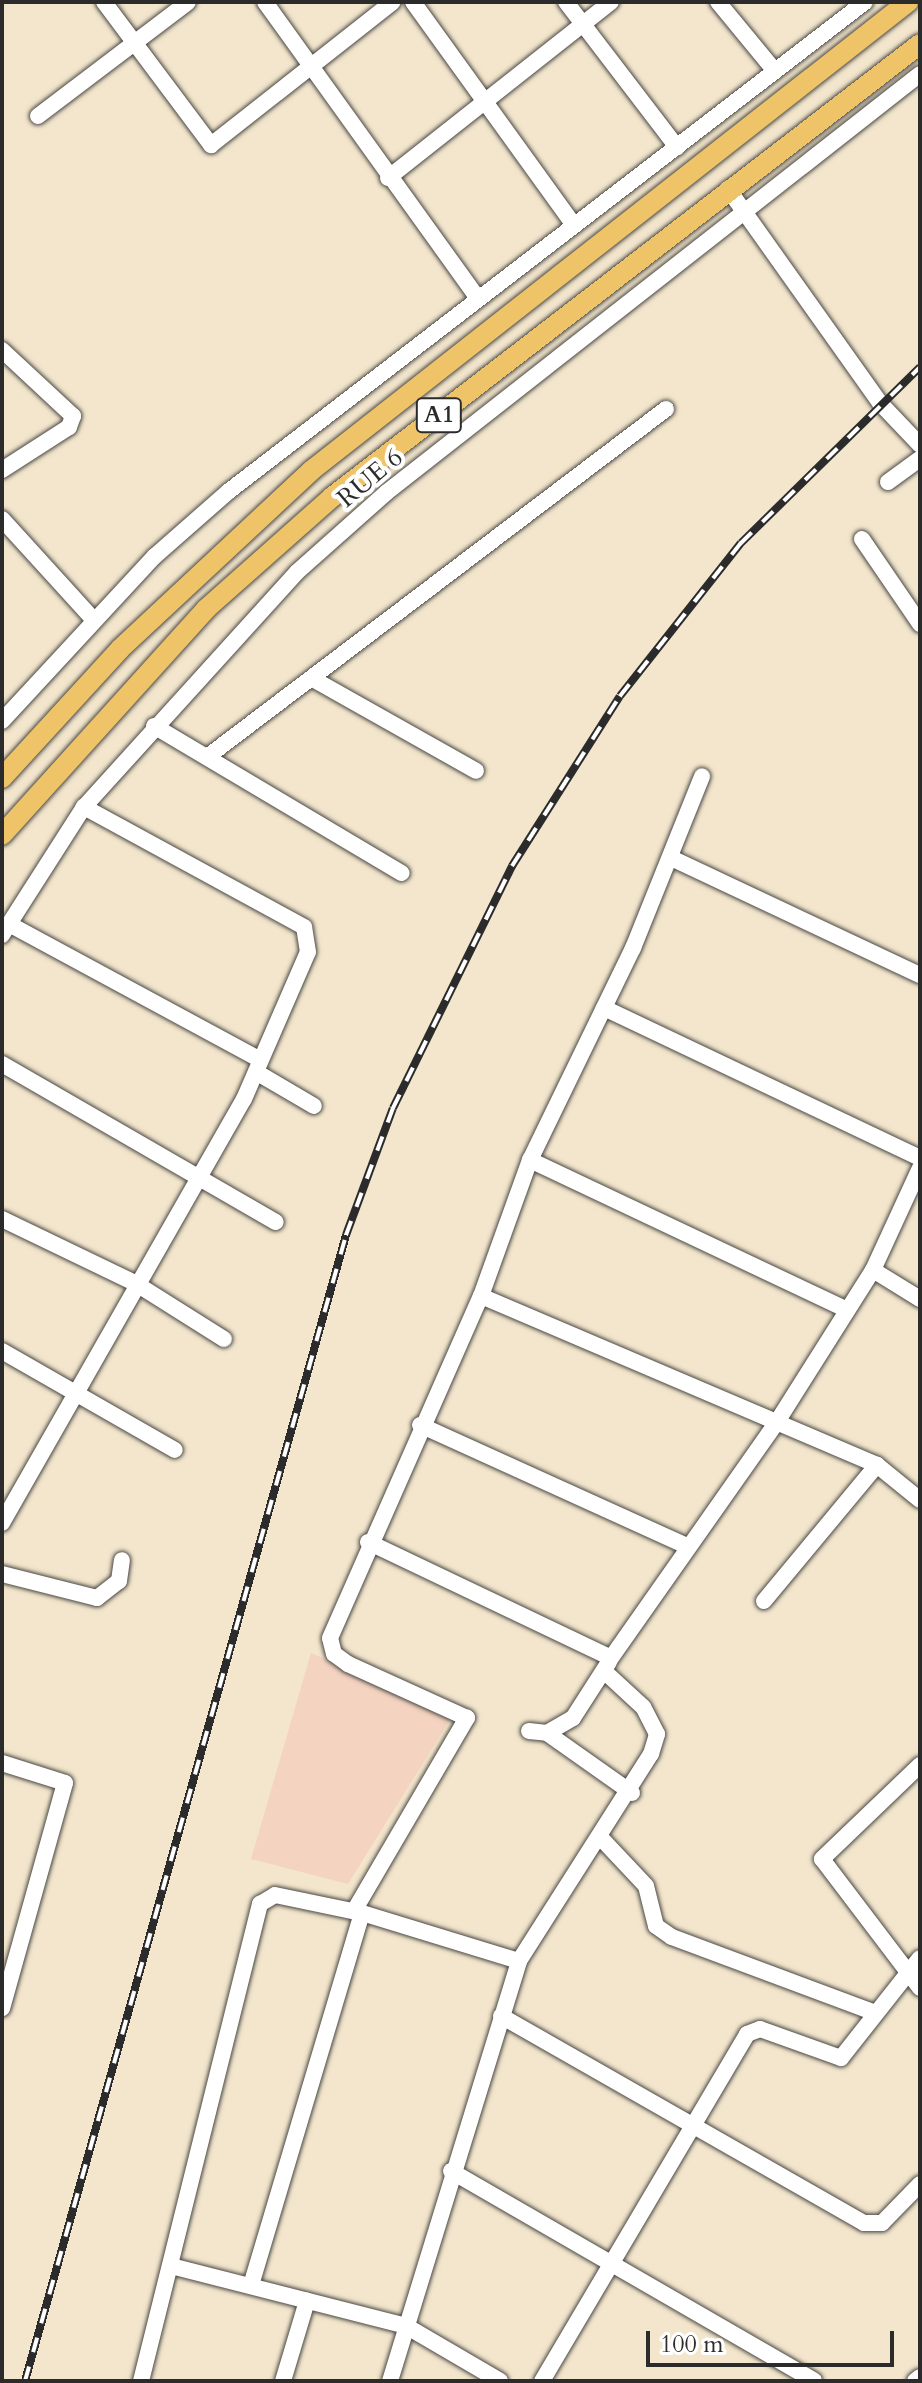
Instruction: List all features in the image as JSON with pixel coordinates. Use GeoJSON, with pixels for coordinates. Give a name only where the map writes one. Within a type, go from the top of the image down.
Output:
{"type":"FeatureCollection","features":[{"type":"Feature","properties":{"kind":"main road","name":"A1"},"geometry":{"type":"LineString","coordinates":[[2,778],[120,649],[312,470],[908,2]]}},
{"type":"Feature","properties":{"kind":"main road","name":"A1"},"geometry":{"type":"LineString","coordinates":[[2,835],[206,609],[332,497],[920,44]]}},
{"type":"Feature","properties":{"kind":"street"},"geometry":{"type":"LineString","coordinates":[[104,2],[211,145],[393,2]]}},
{"type":"Feature","properties":{"kind":"street"},"geometry":{"type":"LineString","coordinates":[[38,116],[188,2]]}},
{"type":"Feature","properties":{"kind":"street"},"geometry":{"type":"LineString","coordinates":[[265,2],[388,178],[476,296]]}},
{"type":"Feature","properties":{"kind":"street"},"geometry":{"type":"LineString","coordinates":[[413,2],[574,225]]}},
{"type":"Feature","properties":{"kind":"street"},"geometry":{"type":"LineString","coordinates":[[566,2],[677,147]]}},
{"type":"Feature","properties":{"kind":"street"},"geometry":{"type":"LineString","coordinates":[[388,178],[611,2]]}},
{"type":"Feature","properties":{"kind":"street"},"geometry":{"type":"LineString","coordinates":[[718,2],[774,70]]}},
{"type":"Feature","properties":{"kind":"street"},"geometry":{"type":"LineString","coordinates":[[2,721],[94,620],[229,491],[476,296],[574,225],[865,2]]}},
{"type":"Feature","properties":{"kind":"street","name":"RUE 6"},"geometry":{"type":"LineString","coordinates":[[5,930],[84,807],[236,633],[387,492],[920,74]]}},
{"type":"Feature","properties":{"kind":"street"},"geometry":{"type":"LineString","coordinates":[[728,189],[880,403],[920,445]]}},
{"type":"Feature","properties":{"kind":"street"},"geometry":{"type":"LineString","coordinates":[[2,350],[73,416],[69,427],[2,470]]}},
{"type":"Feature","properties":{"kind":"street"},"geometry":{"type":"LineString","coordinates":[[207,757],[666,409]]}},
{"type":"Feature","properties":{"kind":"street"},"geometry":{"type":"LineString","coordinates":[[888,482],[920,459]]}},
{"type":"Feature","properties":{"kind":"street"},"geometry":{"type":"LineString","coordinates":[[2,519],[94,620]]}},
{"type":"Feature","properties":{"kind":"street"},"geometry":{"type":"LineString","coordinates":[[862,539],[920,624]]}},
{"type":"Feature","properties":{"kind":"street"},"geometry":{"type":"LineString","coordinates":[[313,679],[476,771]]}},
{"type":"Feature","properties":{"kind":"street"},"geometry":{"type":"LineString","coordinates":[[154,726],[402,873]]}},
{"type":"Feature","properties":{"kind":"street"},"geometry":{"type":"LineString","coordinates":[[251,2286],[358,1912],[468,1725],[465,1715],[334,1654],[330,1638],[368,1542],[481,1296],[530,1160],[604,1008],[671,858],[702,776]]}},
{"type":"Feature","properties":{"kind":"street"},"geometry":{"type":"LineString","coordinates":[[2,1523],[7,1498],[76,1392],[259,1066],[308,952],[304,927],[84,807]]}},
{"type":"Feature","properties":{"kind":"street"},"geometry":{"type":"LineString","coordinates":[[671,858],[920,975]]}},
{"type":"Feature","properties":{"kind":"street"},"geometry":{"type":"LineString","coordinates":[[5,930],[259,1066],[314,1106]]}},
{"type":"Feature","properties":{"kind":"street"},"geometry":{"type":"LineString","coordinates":[[604,1008],[920,1158]]}},
{"type":"Feature","properties":{"kind":"street"},"geometry":{"type":"LineString","coordinates":[[2,1064],[276,1222]]}},
{"type":"Feature","properties":{"kind":"street"},"geometry":{"type":"LineString","coordinates":[[530,1160],[847,1310]]}},
{"type":"Feature","properties":{"kind":"street"},"geometry":{"type":"LineString","coordinates":[[547,1733],[573,1718],[607,1664],[775,1425],[873,1270],[920,1168]]}},
{"type":"Feature","properties":{"kind":"street"},"geometry":{"type":"LineString","coordinates":[[2,1219],[135,1283],[224,1339]]}},
{"type":"Feature","properties":{"kind":"street"},"geometry":{"type":"LineString","coordinates":[[873,1270],[920,1299]]}},
{"type":"Feature","properties":{"kind":"street"},"geometry":{"type":"LineString","coordinates":[[481,1296],[775,1425],[877,1465],[920,1500]]}},
{"type":"Feature","properties":{"kind":"street"},"geometry":{"type":"LineString","coordinates":[[2,1351],[175,1450]]}},
{"type":"Feature","properties":{"kind":"street"},"geometry":{"type":"LineString","coordinates":[[420,1425],[689,1547]]}},
{"type":"Feature","properties":{"kind":"street"},"geometry":{"type":"LineString","coordinates":[[764,1601],[877,1465]]}},
{"type":"Feature","properties":{"kind":"street"},"geometry":{"type":"LineString","coordinates":[[368,1542],[607,1664],[643,1707],[657,1734],[632,1793],[519,1961],[451,2171],[390,2381]]}},
{"type":"Feature","properties":{"kind":"street"},"geometry":{"type":"LineString","coordinates":[[2,1574],[97,1598],[119,1581],[122,1560]]}},
{"type":"Feature","properties":{"kind":"street"},"geometry":{"type":"LineString","coordinates":[[529,1731],[547,1733],[632,1793]]}},
{"type":"Feature","properties":{"kind":"street"},"geometry":{"type":"LineString","coordinates":[[2,1763],[65,1783],[2,2008]]}},
{"type":"Feature","properties":{"kind":"street"},"geometry":{"type":"LineString","coordinates":[[920,1765],[822,1859],[920,1988]]}},
{"type":"Feature","properties":{"kind":"street"},"geometry":{"type":"LineString","coordinates":[[600,1837],[646,1886],[656,1926],[672,1937],[873,2012]]}},
{"type":"Feature","properties":{"kind":"street"},"geometry":{"type":"LineString","coordinates":[[141,2381],[260,1904],[275,1895],[358,1912],[519,1961]]}},
{"type":"Feature","properties":{"kind":"street"},"geometry":{"type":"LineString","coordinates":[[542,2381],[608,2260],[754,2029],[841,2058],[873,2012],[920,1958]]}},
{"type":"Feature","properties":{"kind":"street"},"geometry":{"type":"LineString","coordinates":[[501,2016],[864,2223],[882,2223],[920,2184]]}},
{"type":"Feature","properties":{"kind":"street"},"geometry":{"type":"LineString","coordinates":[[451,2171],[814,2381]]}},
{"type":"Feature","properties":{"kind":"street"},"geometry":{"type":"LineString","coordinates":[[171,2266],[406,2326],[500,2381]]}},
{"type":"Feature","properties":{"kind":"street"},"geometry":{"type":"LineString","coordinates":[[283,2381],[307,2301]]}},
{"type":"Feature","properties":{"kind":"street"},"geometry":{"type":"LineString","coordinates":[[915,2381],[920,2377]]}},
{"type":"Feature","properties":{"kind":"shaded area"},"geometry":{"type":"Polygon","coordinates":[[[311,1653],[453,1715],[348,1884],[251,1859],[311,1653]]]}},
{"type":"Feature","properties":{"kind":"railway"},"geometry":{"type":"LineString","coordinates":[[25,2381],[346,1235],[393,1108],[512,866],[620,696],[741,543],[920,367]]}}]}
